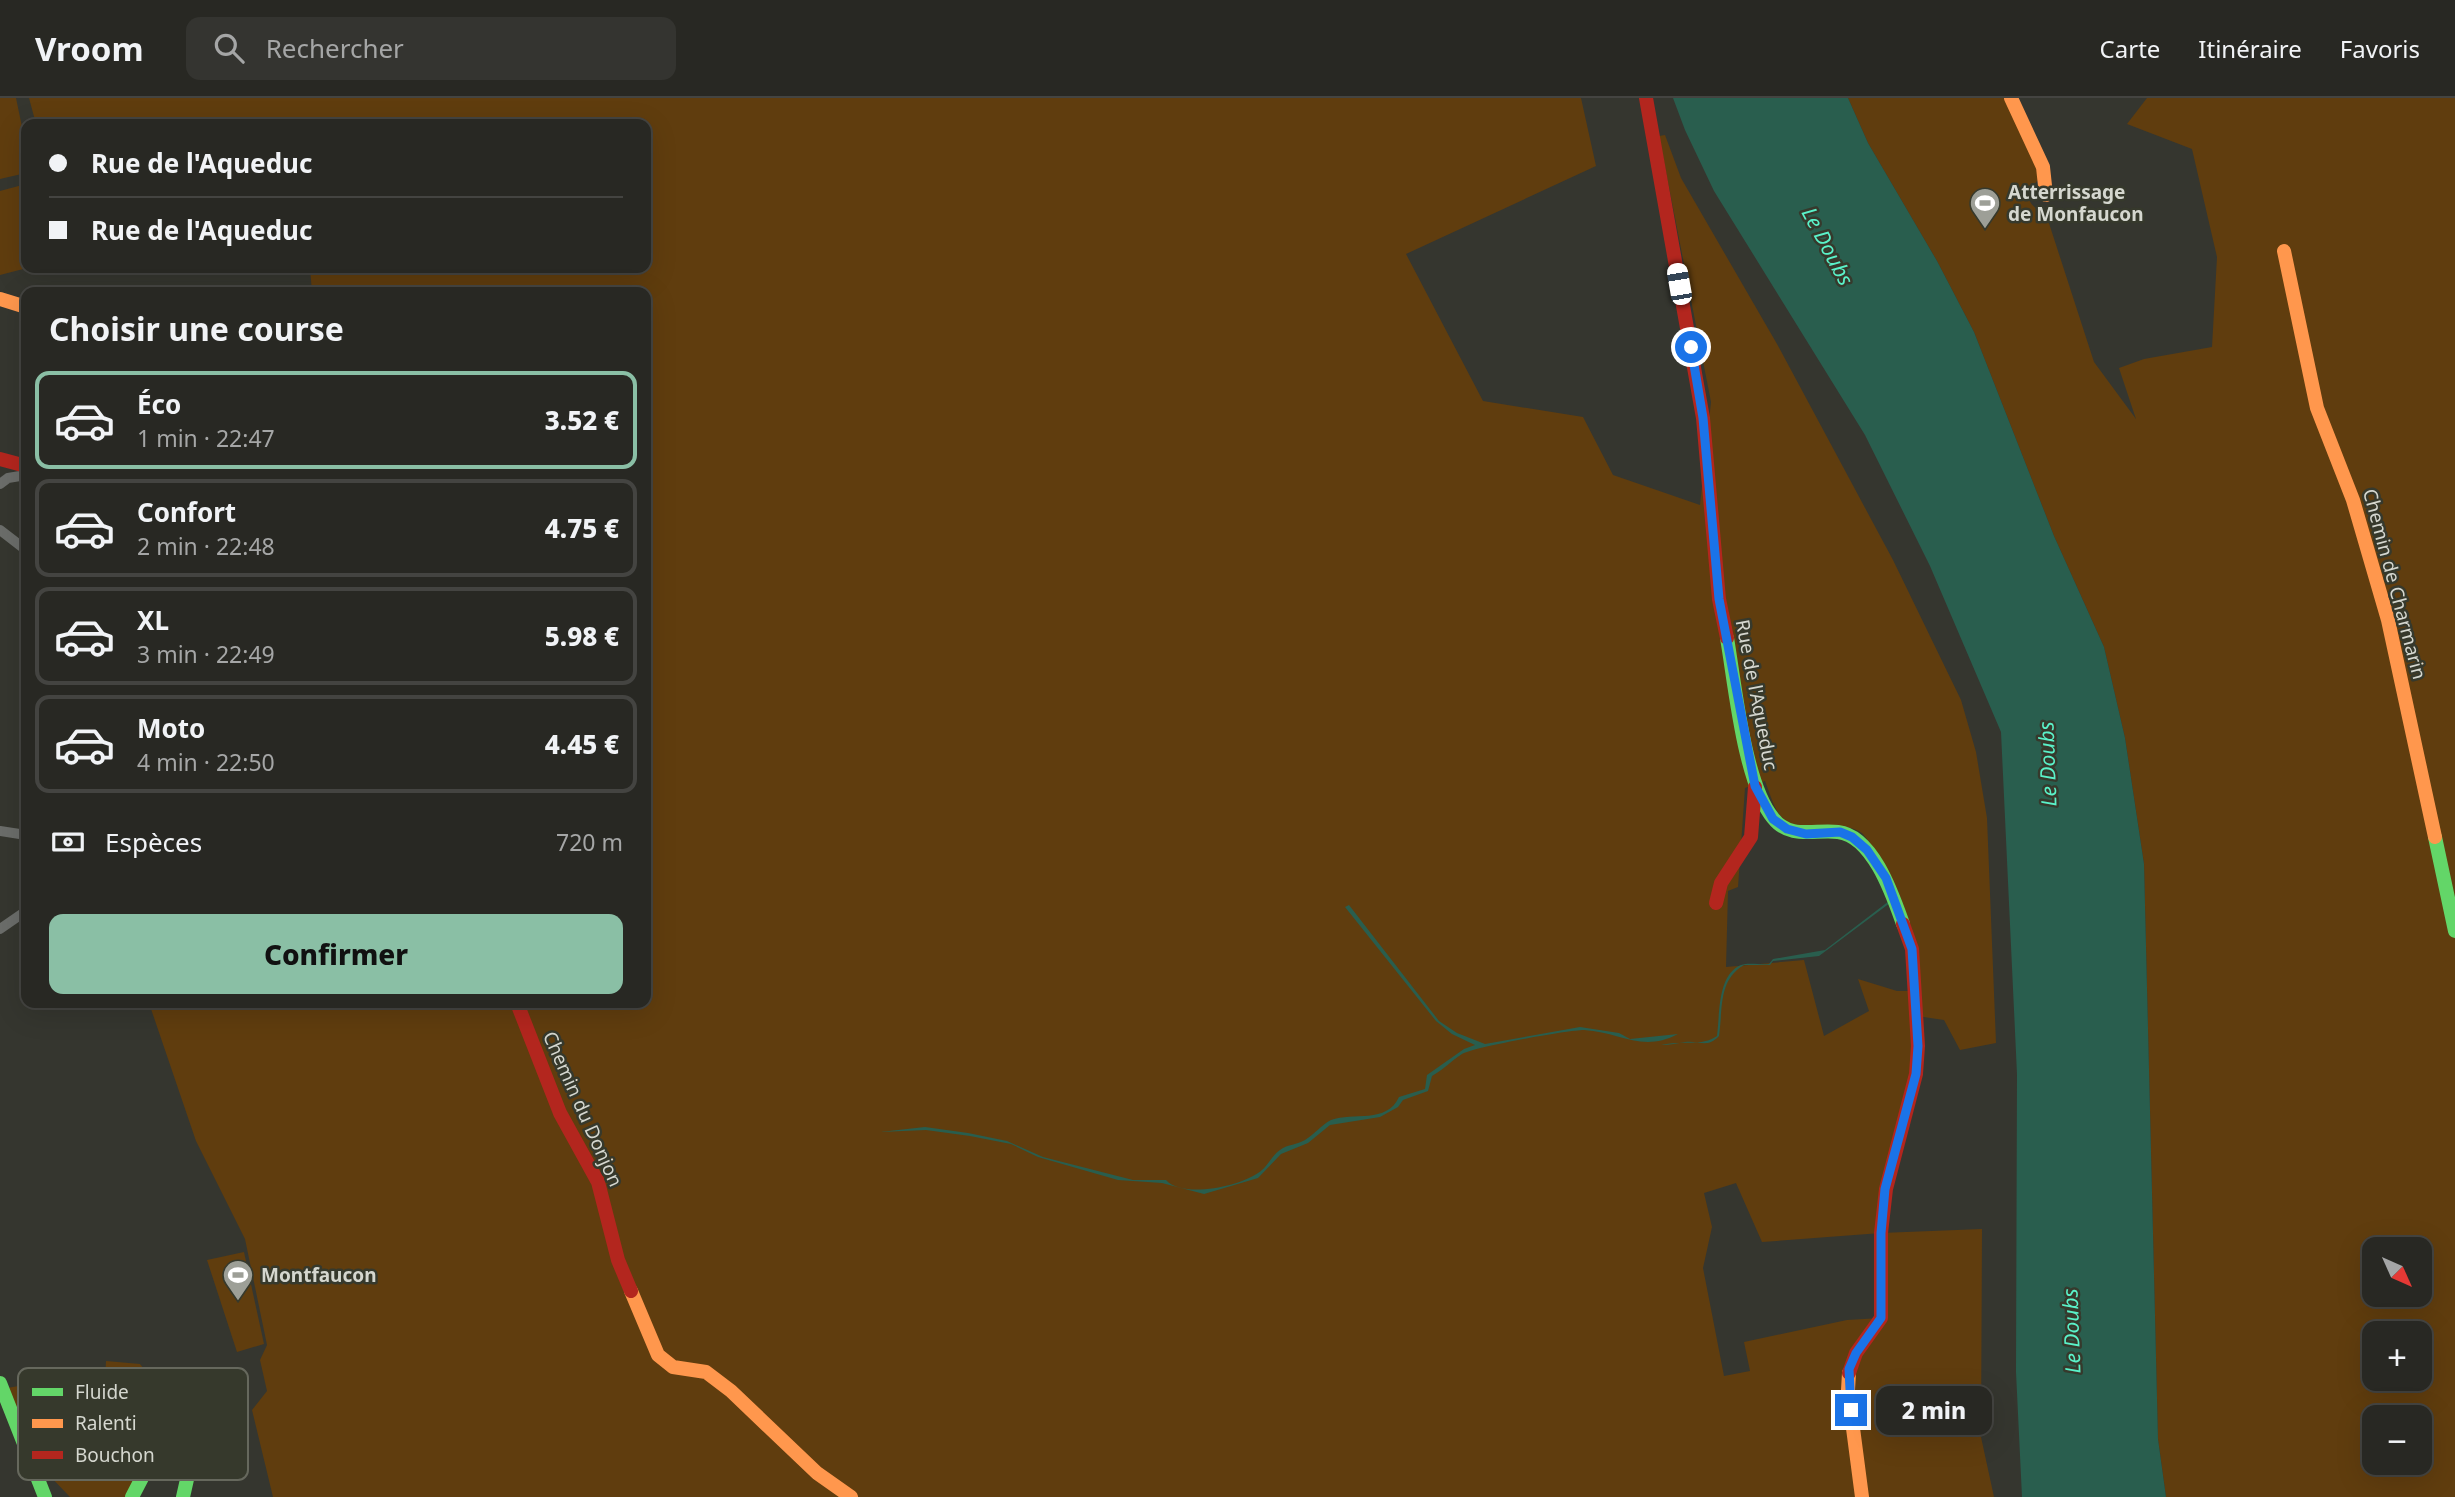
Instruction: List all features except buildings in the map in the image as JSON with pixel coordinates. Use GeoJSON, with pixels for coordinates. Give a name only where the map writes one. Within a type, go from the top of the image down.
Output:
{"type":"FeatureCollection","features":[{"type":"Feature","properties":{"kind":"street","name":"Rue de l'Aqueduc"},"geometry":{"type":"LineString","coordinates":[[1647,98],[1703,418],[1719,599],[1755,786],[1773,819],[1787,829],[1806,834],[1840,832],[1852,837],[1867,850],[1886,878],[1912,949],[1918,1046],[1916,1074],[1885,1189],[1881,1233],[1881,1318],[1856,1353],[1849,1369],[1848,1390],[1861,1497]]}},
{"type":"Feature","properties":{"kind":"street"},"geometry":{"type":"LineString","coordinates":[[2011,98],[2043,167],[2046,195]]}},
{"type":"Feature","properties":{"kind":"street","name":"Chemin de Charmarin"},"geometry":{"type":"LineString","coordinates":[[2284,251],[2304,358],[2317,408],[2353,500],[2388,620],[2455,931]]}},
{"type":"Feature","properties":{"kind":"street"},"geometry":{"type":"LineString","coordinates":[[0,299],[21,305]]}},
{"type":"Feature","properties":{"kind":"street"},"geometry":{"type":"LineString","coordinates":[[0,459],[21,465]]}},
{"type":"Feature","properties":{"kind":"street"},"geometry":{"type":"LineString","coordinates":[[0,484],[8,478],[21,476]]}},
{"type":"Feature","properties":{"kind":"street"},"geometry":{"type":"LineString","coordinates":[[0,530],[21,546]]}},
{"type":"Feature","properties":{"kind":"street"},"geometry":{"type":"LineString","coordinates":[[1716,903],[1721,883],[1751,837],[1755,786]]}},
{"type":"Feature","properties":{"kind":"street"},"geometry":{"type":"LineString","coordinates":[[0,831],[21,834]]}},
{"type":"Feature","properties":{"kind":"street"},"geometry":{"type":"LineString","coordinates":[[0,929],[21,914]]}},
{"type":"Feature","properties":{"kind":"street","name":"Chemin du Donjon"},"geometry":{"type":"LineString","coordinates":[[519,1008],[560,1114],[598,1182],[618,1260],[658,1355],[673,1367],[706,1373],[731,1391],[817,1473],[851,1497]]}},
{"type":"Feature","properties":{"kind":"street"},"geometry":{"type":"LineString","coordinates":[[0,1383],[18,1429]]}},
{"type":"Feature","properties":{"kind":"street"},"geometry":{"type":"LineString","coordinates":[[38,1480],[45,1497]]}},
{"type":"Feature","properties":{"kind":"street"},"geometry":{"type":"LineString","coordinates":[[132,1497],[140,1480]]}},
{"type":"Feature","properties":{"kind":"shaded area"},"geometry":{"type":"Polygon","coordinates":[[[0,98],[16,98],[21,122],[21,174],[0,179],[0,98]]]}},
{"type":"Feature","properties":{"kind":"shaded area"},"geometry":{"type":"Polygon","coordinates":[[[29,98],[1581,98],[1596,166],[1406,254],[1483,401],[1583,417],[1613,475],[1700,505],[1711,402],[1659,136],[1665,135],[1681,178],[1777,344],[1893,560],[1961,700],[1976,752],[1987,818],[1996,1043],[1960,1050],[1944,1020],[1917,1016],[1918,1046],[1881,1233],[1982,1229],[1981,1437],[1994,1497],[273,1497],[252,1410],[267,1391],[260,1360],[267,1345],[245,1239],[196,1141],[151,1008],[651,1008],[651,287],[312,287],[310,273],[651,273],[651,119],[35,119],[29,98]],[[1765,781],[1745,788],[1738,887],[1728,891],[1726,967],[1804,960],[1824,1036],[1869,1011],[1858,979],[1897,991],[1919,991],[1911,935],[1895,883],[1862,833],[1852,828],[1795,825],[1785,820],[1775,808],[1765,781]],[[1736,1183],[1704,1193],[1712,1227],[1703,1268],[1724,1376],[1750,1371],[1744,1342],[1847,1320],[1881,1318],[1881,1233],[1762,1242],[1736,1183]]]}},
{"type":"Feature","properties":{"kind":"shaded area"},"geometry":{"type":"Polygon","coordinates":[[[1848,98],[2013,98],[2040,177],[2027,194],[2028,198],[2046,214],[2094,362],[2136,419],[2119,368],[2144,359],[2212,347],[2217,257],[2192,149],[2127,124],[2147,98],[2455,98],[2455,1497],[2166,1497],[2158,1439],[2144,864],[2125,738],[2104,647],[2054,536],[1974,332],[1937,261],[1868,143],[1848,98]]]}},
{"type":"Feature","properties":{"kind":"shaded area"},"geometry":{"type":"Polygon","coordinates":[[[21,185],[21,270],[0,275],[0,191],[21,185]]]}},
{"type":"Feature","properties":{"kind":"shaded area","name":"Montfaucon"},"geometry":{"type":"Polygon","coordinates":[[[244,1252],[264,1344],[237,1352],[207,1260],[244,1252]]]}},
{"type":"Feature","properties":{"kind":"shaded area"},"geometry":{"type":"Polygon","coordinates":[[[106,1361],[140,1364],[143,1368],[106,1368],[106,1361]]]}},
{"type":"Feature","properties":{"kind":"shaded area"},"geometry":{"type":"Polygon","coordinates":[[[18,1386],[18,1430],[2,1389],[18,1386]]]}},
{"type":"Feature","properties":{"kind":"shaded area"},"geometry":{"type":"Polygon","coordinates":[[[54,1480],[140,1480],[132,1497],[70,1497],[54,1480]]]}},
{"type":"Feature","properties":{"kind":"water","name":"Le Doubs"},"geometry":{"type":"Polygon","coordinates":[[[1673,98],[1848,98],[1868,143],[1937,261],[1974,332],[2054,536],[2104,647],[2125,738],[2144,864],[2158,1439],[2166,1497],[2022,1497],[2016,1372],[2017,1074],[2001,732],[1930,566],[1865,435],[1714,191],[1673,98]]]}},
{"type":"Feature","properties":{"kind":"water"},"geometry":{"type":"Polygon","coordinates":[[[1889,901],[1890,903],[1819,956],[1773,961],[1770,965],[1744,965],[1736,971],[1726,987],[1719,1036],[1711,1042],[1697,1042],[1717,1036],[1721,996],[1733,970],[1744,964],[1769,964],[1773,959],[1825,950],[1889,901]]]}},
{"type":"Feature","properties":{"kind":"water"},"geometry":{"type":"Polygon","coordinates":[[[1349,905],[1439,1021],[1457,1033],[1485,1044],[1580,1027],[1619,1033],[1630,1039],[1678,1034],[1653,1042],[1642,1042],[1584,1030],[1522,1039],[1470,1051],[1432,1076],[1428,1091],[1403,1100],[1398,1107],[1380,1117],[1330,1125],[1308,1143],[1281,1154],[1258,1178],[1204,1194],[1162,1183],[1118,1180],[1038,1157],[1011,1144],[970,1136],[926,1130],[880,1132],[925,1127],[968,1133],[1007,1141],[1043,1157],[1133,1180],[1166,1180],[1185,1189],[1212,1189],[1250,1178],[1261,1171],[1280,1150],[1305,1140],[1331,1120],[1378,1114],[1394,1105],[1399,1097],[1425,1089],[1427,1075],[1464,1049],[1475,1045],[1452,1034],[1436,1021],[1345,907],[1349,905]]]}},
{"type":"Feature","properties":{"kind":"traffic: fast"},"geometry":{"type":"LineString","coordinates":[[1727,638],[1742,732],[1763,802],[1773,818],[1787,829],[1838,832],[1862,844],[1880,869],[1903,924]]}},
{"type":"Feature","properties":{"kind":"traffic: fast"},"geometry":{"type":"LineString","coordinates":[[2435,837],[2455,931]]}},
{"type":"Feature","properties":{"kind":"traffic: fast"},"geometry":{"type":"LineString","coordinates":[[0,1383],[18,1429]]}},
{"type":"Feature","properties":{"kind":"traffic: fast"},"geometry":{"type":"LineString","coordinates":[[38,1480],[45,1497]]}},
{"type":"Feature","properties":{"kind":"traffic: fast"},"geometry":{"type":"LineString","coordinates":[[132,1497],[141,1480]]}},
{"type":"Feature","properties":{"kind":"traffic: fast"},"geometry":{"type":"LineString","coordinates":[[183,1497],[187,1480]]}},
{"type":"Feature","properties":{"kind":"traffic: slow"},"geometry":{"type":"LineString","coordinates":[[2011,98],[2043,167],[2046,195]]}},
{"type":"Feature","properties":{"kind":"traffic: slow"},"geometry":{"type":"LineString","coordinates":[[2284,251],[2317,408],[2353,500],[2388,620],[2435,837]]}},
{"type":"Feature","properties":{"kind":"traffic: slow"},"geometry":{"type":"LineString","coordinates":[[0,299],[21,305]]}},
{"type":"Feature","properties":{"kind":"traffic: slow"},"geometry":{"type":"LineString","coordinates":[[631,1291],[658,1355],[673,1367],[706,1372],[731,1391],[817,1473],[851,1497]]}},
{"type":"Feature","properties":{"kind":"traffic: slow"},"geometry":{"type":"LineString","coordinates":[[1849,1373],[1848,1390],[1862,1497]]}},
{"type":"Feature","properties":{"kind":"traffic: jam"},"geometry":{"type":"LineString","coordinates":[[1646,98],[1703,418],[1719,599],[1727,638]]}},
{"type":"Feature","properties":{"kind":"traffic: jam"},"geometry":{"type":"LineString","coordinates":[[0,459],[21,465]]}},
{"type":"Feature","properties":{"kind":"traffic: jam"},"geometry":{"type":"LineString","coordinates":[[1716,903],[1721,883],[1751,837],[1755,787]]}},
{"type":"Feature","properties":{"kind":"traffic: jam"},"geometry":{"type":"LineString","coordinates":[[1849,1373],[1856,1353],[1881,1318],[1881,1233],[1886,1189],[1916,1074],[1918,1046],[1912,949],[1903,924]]}},
{"type":"Feature","properties":{"kind":"traffic: jam"},"geometry":{"type":"LineString","coordinates":[[519,1008],[560,1113],[598,1182],[618,1260],[631,1291]]}},
{"type":"Feature","properties":{"kind":"place","name":"Atterrissage de Monfaucon"},"geometry":{"type":"Point","coordinates":[1985,230]}},
{"type":"Feature","properties":{"kind":"place","name":"Montfaucon"},"geometry":{"type":"Point","coordinates":[238,1302]}},
{"type":"Feature","properties":{"kind":"route"},"geometry":{"type":"LineString","coordinates":[[1691,347],[1703,418],[1719,599],[1746,751],[1755,786],[1773,819],[1787,829],[1806,834],[1840,832],[1852,837],[1867,850],[1886,878],[1912,949],[1918,1046],[1916,1074],[1885,1189],[1881,1233],[1881,1318],[1856,1353],[1849,1369],[1851,1410]]}}]}
